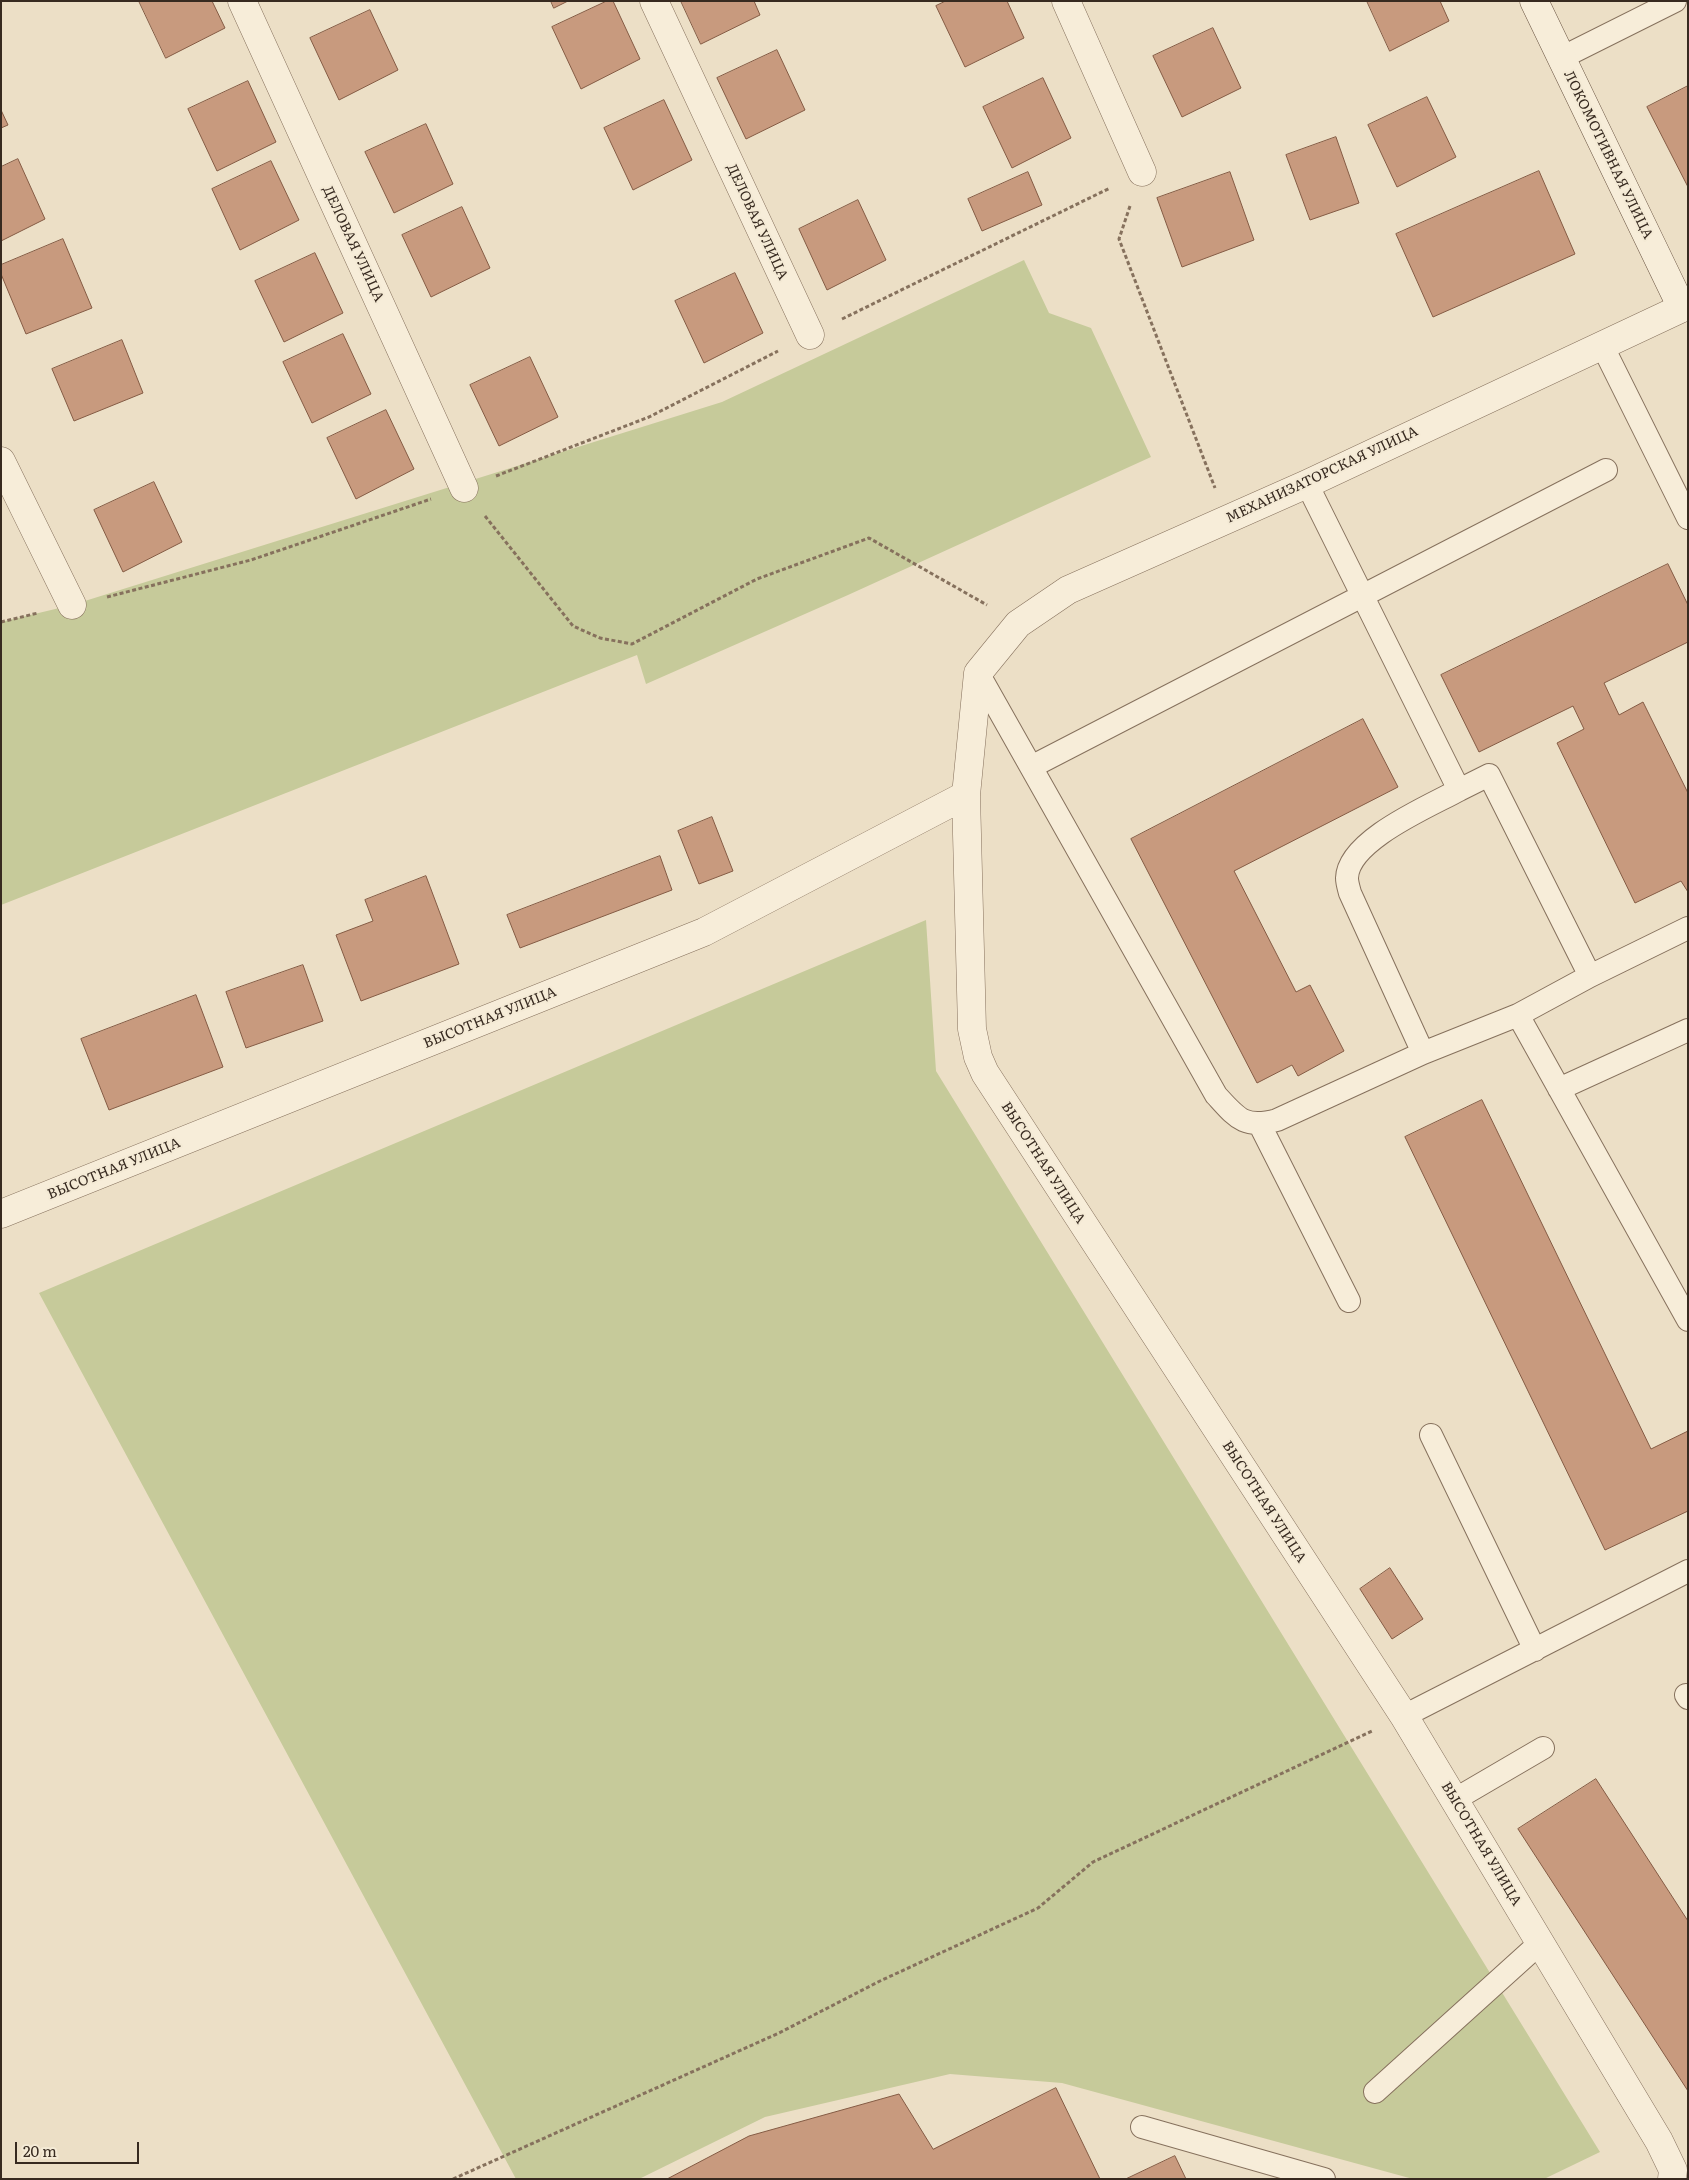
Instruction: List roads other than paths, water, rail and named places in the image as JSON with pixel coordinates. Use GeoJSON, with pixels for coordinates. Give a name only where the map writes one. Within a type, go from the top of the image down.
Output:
{"type":"FeatureCollection","features":[{"type":"Feature","properties":{"kind":"street","name":"ДЕЛОВАЯ УЛИЦА"},"geometry":{"type":"LineString","coordinates":[[242,1],[464,488]]}},
{"type":"Feature","properties":{"kind":"street","name":"ДЕЛОВАЯ УЛИЦА"},"geometry":{"type":"LineString","coordinates":[[654,1],[810,335]]}},
{"type":"Feature","properties":{"kind":"street"},"geometry":{"type":"LineString","coordinates":[[1066,1],[1142,172]]}},
{"type":"Feature","properties":{"kind":"street","name":"ЛОКОМОТИВНАЯ УЛИЦА"},"geometry":{"type":"LineString","coordinates":[[1534,1],[1685,307]]}},
{"type":"Feature","properties":{"kind":"street","name":"МЕХАНИЗАТОРСКАЯ УЛИЦА"},"geometry":{"type":"LineString","coordinates":[[978,673],[1018,624],[1068,590],[1307,484],[1685,307]]}},
{"type":"Feature","properties":{"kind":"street"},"geometry":{"type":"LineString","coordinates":[[1,461],[72,605]]}},
{"type":"Feature","properties":{"kind":"street","name":"ВЫСОТНАЯ УЛИЦА"},"geometry":{"type":"LineString","coordinates":[[978,673],[966,795],[972,1028],[978,1057],[985,1074],[1404,1716],[1659,2141],[1673,2170],[1672,2179]]}},
{"type":"Feature","properties":{"kind":"street","name":"ВЫСОТНАЯ УЛИЦА"},"geometry":{"type":"LineString","coordinates":[[1,1214],[704,932],[966,795]]}},
{"type":"Feature","properties":{"kind":"lane"},"geometry":{"type":"LineString","coordinates":[[1561,58],[1675,1]]}},
{"type":"Feature","properties":{"kind":"lane"},"geometry":{"type":"LineString","coordinates":[[1602,345],[1688,518]]}},
{"type":"Feature","properties":{"kind":"lane"},"geometry":{"type":"LineString","coordinates":[[1031,767],[1606,470]]}},
{"type":"Feature","properties":{"kind":"lane"},"geometry":{"type":"LineString","coordinates":[[1307,484],[1459,790]]}},
{"type":"Feature","properties":{"kind":"lane"},"geometry":{"type":"LineString","coordinates":[[978,673],[1216,1095],[1242,1122],[1260,1125],[1300,1111],[1423,1053],[1518,1015],[1590,976],[1688,928]]}},
{"type":"Feature","properties":{"kind":"lane"},"geometry":{"type":"LineString","coordinates":[[1423,1053],[1350,893],[1347,878],[1355,859],[1378,833],[1489,775],[1590,976]]}},
{"type":"Feature","properties":{"kind":"lane"},"geometry":{"type":"LineString","coordinates":[[1518,1015],[1688,1320]]}},
{"type":"Feature","properties":{"kind":"lane"},"geometry":{"type":"LineString","coordinates":[[1560,1089],[1688,1030]]}},
{"type":"Feature","properties":{"kind":"lane"},"geometry":{"type":"LineString","coordinates":[[1260,1125],[1349,1301]]}},
{"type":"Feature","properties":{"kind":"lane"},"geometry":{"type":"LineString","coordinates":[[1430,1435],[1535,1650]]}},
{"type":"Feature","properties":{"kind":"lane"},"geometry":{"type":"LineString","coordinates":[[1404,1716],[1688,1571]]}},
{"type":"Feature","properties":{"kind":"lane"},"geometry":{"type":"LineString","coordinates":[[1454,1800],[1543,1748]]}},
{"type":"Feature","properties":{"kind":"lane"},"geometry":{"type":"LineString","coordinates":[[1375,2092],[1540,1943]]}},
{"type":"Feature","properties":{"kind":"lane"},"geometry":{"type":"LineString","coordinates":[[1142,2127],[1324,2179]]}}]}
